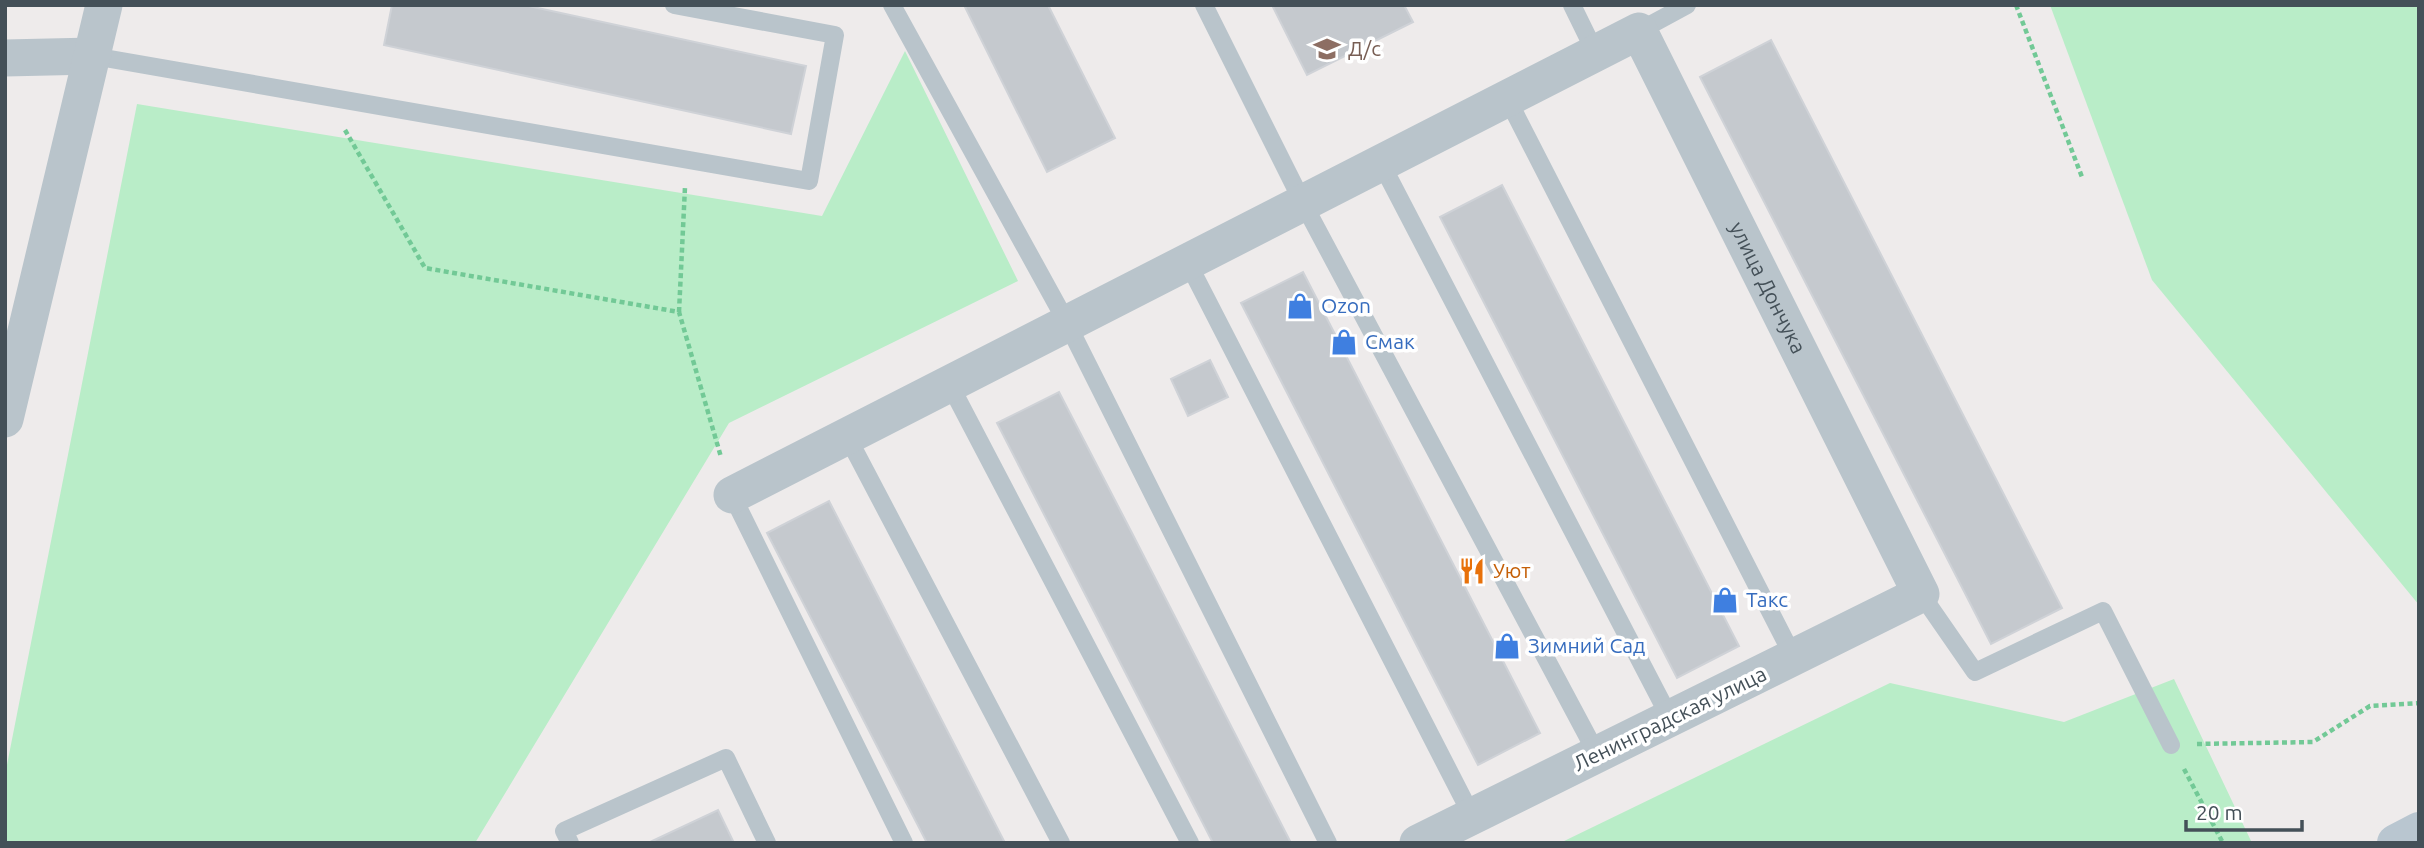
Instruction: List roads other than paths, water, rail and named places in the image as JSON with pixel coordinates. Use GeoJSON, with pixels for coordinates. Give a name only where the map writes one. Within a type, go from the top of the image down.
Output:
{"type":"FeatureCollection","features":[{"type":"Feature","properties":{"kind":"street"},"geometry":{"type":"LineString","coordinates":[[5,419],[104,5]]}},
{"type":"Feature","properties":{"kind":"street"},"geometry":{"type":"LineString","coordinates":[[732,495],[1506,96],[1639,31]]}},
{"type":"Feature","properties":{"kind":"street","name":"улица Дончука"},"geometry":{"type":"LineString","coordinates":[[1639,31],[1921,594]]}},
{"type":"Feature","properties":{"kind":"street"},"geometry":{"type":"LineString","coordinates":[[5,58],[93,57]]}},
{"type":"Feature","properties":{"kind":"street","name":"Ленинградская улица"},"geometry":{"type":"LineString","coordinates":[[1418,843],[1921,594]]}},
{"type":"Feature","properties":{"kind":"street"},"geometry":{"type":"LineString","coordinates":[[2396,843],[2419,831]]}},
{"type":"Feature","properties":{"kind":"lane"},"geometry":{"type":"LineString","coordinates":[[93,57],[809,181],[835,35],[674,5]]}},
{"type":"Feature","properties":{"kind":"lane"},"geometry":{"type":"LineString","coordinates":[[892,5],[1067,323],[1328,843]]}},
{"type":"Feature","properties":{"kind":"lane"},"geometry":{"type":"LineString","coordinates":[[1203,5],[1302,201],[1598,756]]}},
{"type":"Feature","properties":{"kind":"lane"},"geometry":{"type":"LineString","coordinates":[[1572,5],[1595,52]]}},
{"type":"Feature","properties":{"kind":"lane"},"geometry":{"type":"LineString","coordinates":[[1639,31],[1687,5]]}},
{"type":"Feature","properties":{"kind":"lane"},"geometry":{"type":"LineString","coordinates":[[1506,96],[1794,658]]}},
{"type":"Feature","properties":{"kind":"lane"},"geometry":{"type":"LineString","coordinates":[[1380,161],[1671,720]]}},
{"type":"Feature","properties":{"kind":"lane"},"geometry":{"type":"LineString","coordinates":[[1187,261],[1472,816]]}},
{"type":"Feature","properties":{"kind":"lane"},"geometry":{"type":"LineString","coordinates":[[949,383],[1190,843]]}},
{"type":"Feature","properties":{"kind":"lane"},"geometry":{"type":"LineString","coordinates":[[847,436],[1061,843]]}},
{"type":"Feature","properties":{"kind":"lane"},"geometry":{"type":"LineString","coordinates":[[732,495],[904,843]]}},
{"type":"Feature","properties":{"kind":"lane"},"geometry":{"type":"LineString","coordinates":[[1921,594],[1975,673],[2104,611],[2171,745]]}},
{"type":"Feature","properties":{"kind":"lane"},"geometry":{"type":"LineString","coordinates":[[570,843],[564,831],[726,758],[767,843]]}},
{"type":"Feature","properties":{"kind":"place","name":"Д/с"},"geometry":{"type":"Point","coordinates":[1327,49]}},
{"type":"Feature","properties":{"kind":"place","name":"Ozon"},"geometry":{"type":"Point","coordinates":[1300,306]}},
{"type":"Feature","properties":{"kind":"place","name":"Смак"},"geometry":{"type":"Point","coordinates":[1344,342]}},
{"type":"Feature","properties":{"kind":"place","name":"Уют"},"geometry":{"type":"Point","coordinates":[1472,571]}},
{"type":"Feature","properties":{"kind":"place","name":"Такс"},"geometry":{"type":"Point","coordinates":[1725,600]}},
{"type":"Feature","properties":{"kind":"place","name":"Зимний Сад"},"geometry":{"type":"Point","coordinates":[1507,646]}}]}
